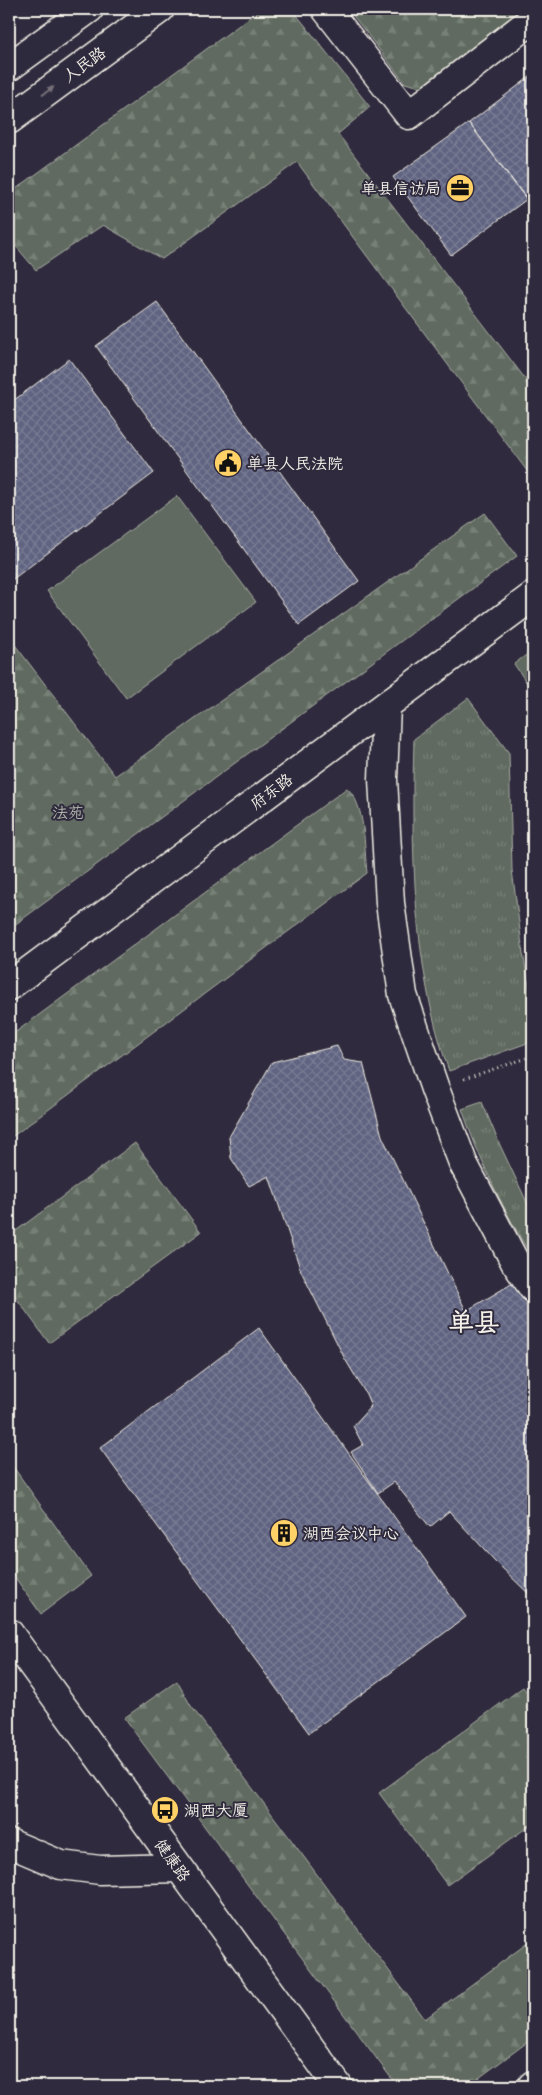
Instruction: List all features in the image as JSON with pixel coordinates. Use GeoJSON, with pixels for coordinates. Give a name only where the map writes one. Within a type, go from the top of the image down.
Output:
{"type":"FeatureCollection","features":[{"type":"Feature","properties":{"kind":"street"},"geometry":{"type":"LineString","coordinates":[[9,67],[89,9]]}},
{"type":"Feature","properties":{"kind":"street","name":"人民路"},"geometry":{"type":"LineString","coordinates":[[9,120],[160,9]]}},
{"type":"Feature","properties":{"kind":"street"},"geometry":{"type":"LineString","coordinates":[[326,9],[409,116],[533,20]]}},
{"type":"Feature","properties":{"kind":"street","name":"府东路"},"geometry":{"type":"LineString","coordinates":[[9,986],[533,596]]}},
{"type":"Feature","properties":{"kind":"street"},"geometry":{"type":"LineString","coordinates":[[386,706],[383,779],[390,903],[403,995],[463,1163],[515,1262],[533,1288]]}},
{"type":"Feature","properties":{"kind":"street","name":"健康路"},"geometry":{"type":"LineString","coordinates":[[9,1634],[338,2086]]}},
{"type":"Feature","properties":{"kind":"street"},"geometry":{"type":"LineString","coordinates":[[9,1843],[61,1865],[100,1870],[179,1868]]}},
{"type":"Feature","properties":{"kind":"path"},"geometry":{"type":"LineString","coordinates":[[529,774],[533,888]]}},
{"type":"Feature","properties":{"kind":"path"},"geometry":{"type":"LineString","coordinates":[[435,1089],[533,1056]]}},
{"type":"Feature","properties":{"kind":"green space"},"geometry":{"type":"Polygon","coordinates":[[[261,9],[292,9],[370,107],[338,134],[533,389],[533,479],[297,162],[162,259],[103,225],[36,270],[9,238],[9,194],[261,9]]]}},
{"type":"Feature","properties":{"kind":"green space"},"geometry":{"type":"Polygon","coordinates":[[[348,9],[533,9],[440,92],[405,83],[348,9]]]}},
{"type":"Feature","properties":{"kind":"green space"},"geometry":{"type":"Polygon","coordinates":[[[177,496],[256,602],[126,698],[47,591],[177,496]]]}},
{"type":"Feature","properties":{"kind":"green space","name":"法苑"},"geometry":{"type":"Polygon","coordinates":[[[485,513],[517,556],[9,929],[9,637],[115,776],[485,513]]]}},
{"type":"Feature","properties":{"kind":"green space"},"geometry":{"type":"Polygon","coordinates":[[[533,650],[533,692],[514,664],[533,650]]]}},
{"type":"Feature","properties":{"kind":"green space"},"geometry":{"type":"Polygon","coordinates":[[[468,698],[509,753],[512,870],[523,953],[533,1008],[533,1041],[449,1071],[437,1032],[428,991],[416,907],[413,822],[414,739],[468,698]]]}},
{"type":"Feature","properties":{"kind":"green space"},"geometry":{"type":"Polygon","coordinates":[[[347,788],[358,805],[361,816],[367,873],[9,1139],[9,1037],[347,788]]]}},
{"type":"Feature","properties":{"kind":"green space"},"geometry":{"type":"Polygon","coordinates":[[[482,1102],[533,1215],[533,1259],[493,1186],[462,1109],[482,1102]]]}},
{"type":"Feature","properties":{"kind":"green space"},"geometry":{"type":"Polygon","coordinates":[[[135,1143],[201,1232],[49,1343],[9,1288],[9,1236],[135,1143]]]}},
{"type":"Feature","properties":{"kind":"green space"},"geometry":{"type":"Polygon","coordinates":[[[9,1461],[91,1576],[41,1614],[9,1569],[9,1461]]]}},
{"type":"Feature","properties":{"kind":"green space"},"geometry":{"type":"Polygon","coordinates":[[[177,1681],[191,1706],[425,2019],[533,1939],[533,2038],[468,2086],[397,2086],[124,1718],[177,1681]]]}},
{"type":"Feature","properties":{"kind":"green space"},"geometry":{"type":"Polygon","coordinates":[[[523,1687],[533,1700],[533,1823],[447,1885],[379,1793],[523,1687]]]}},
{"type":"Feature","properties":{"kind":"building"},"geometry":{"type":"Polygon","coordinates":[[[531,76],[533,78],[533,208],[469,123],[531,76]]]}},
{"type":"Feature","properties":{"kind":"building","name":"单县信访局"},"geometry":{"type":"Polygon","coordinates":[[[469,123],[527,199],[451,255],[393,177],[469,123]]]}},
{"type":"Feature","properties":{"kind":"building","name":"单县人民法院"},"geometry":{"type":"Polygon","coordinates":[[[157,302],[359,581],[299,625],[96,346],[157,302]]]}},
{"type":"Feature","properties":{"kind":"building"},"geometry":{"type":"Polygon","coordinates":[[[69,359],[154,473],[9,582],[9,404],[69,359]]]}},
{"type":"Feature","properties":{"kind":"building"},"geometry":{"type":"Polygon","coordinates":[[[337,1046],[344,1060],[363,1063],[382,1136],[466,1311],[518,1280],[533,1301],[533,1598],[496,1562],[449,1511],[430,1527],[394,1482],[378,1493],[351,1452],[363,1445],[353,1426],[371,1406],[366,1394],[345,1359],[301,1271],[269,1176],[249,1186],[231,1158],[229,1137],[272,1062],[337,1046]]]}},
{"type":"Feature","properties":{"kind":"building","name":"湖西会议中心"},"geometry":{"type":"Polygon","coordinates":[[[259,1328],[466,1617],[309,1733],[100,1448],[259,1328]]]}},
{"type":"Feature","properties":{"kind":"place","name":"单县信访局"},"geometry":{"type":"Point","coordinates":[460,188]}},
{"type":"Feature","properties":{"kind":"place","name":"单县人民法院"},"geometry":{"type":"Point","coordinates":[228,463]}},
{"type":"Feature","properties":{"kind":"place","name":"湖西会议中心"},"geometry":{"type":"Point","coordinates":[284,1533]}},
{"type":"Feature","properties":{"kind":"place","name":"湖西大厦"},"geometry":{"type":"Point","coordinates":[165,1810]}},
{"type":"Feature","properties":{"kind":"district","name":"单县"},"geometry":{"type":"Point","coordinates":[474,1322]}}]}
